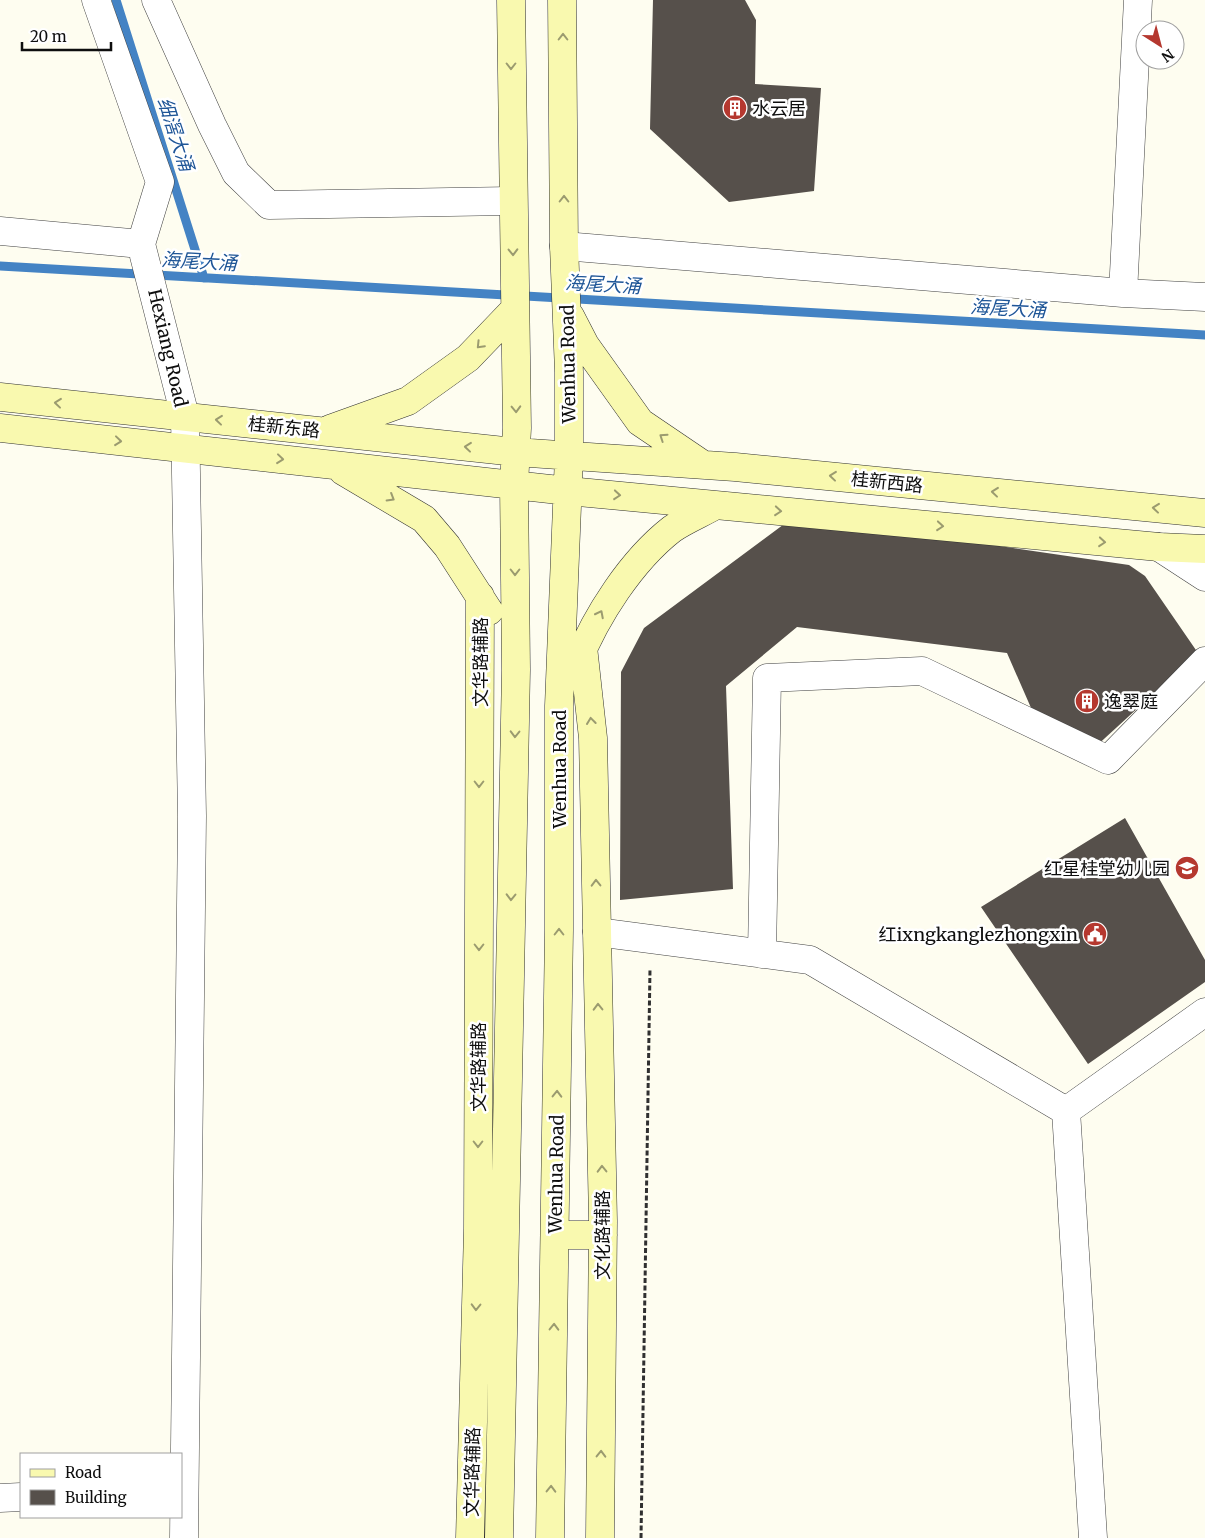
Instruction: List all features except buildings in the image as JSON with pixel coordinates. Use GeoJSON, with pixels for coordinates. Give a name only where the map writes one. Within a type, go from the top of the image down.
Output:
{"type":"FeatureCollection","features":[{"type":"Feature","properties":{"kind":"street"},"geometry":{"type":"LineString","coordinates":[[0,231],[141,244],[160,182],[96,0]]}},
{"type":"Feature","properties":{"kind":"street"},"geometry":{"type":"LineString","coordinates":[[156,0],[212,125],[236,173],[269,204],[512,202]]}},
{"type":"Feature","properties":{"kind":"street"},"geometry":{"type":"LineString","coordinates":[[499,1538],[516,670],[514,484],[517,428],[512,202],[511,0]]}},
{"type":"Feature","properties":{"kind":"street","name":"Wenhua Road"},"geometry":{"type":"LineString","coordinates":[[550,1538],[555,1235],[559,706],[569,456],[569,372],[564,247],[562,0]]}},
{"type":"Feature","properties":{"kind":"street"},"geometry":{"type":"LineString","coordinates":[[1123,293],[1138,0]]}},
{"type":"Feature","properties":{"kind":"street","name":"Hexiang Road"},"geometry":{"type":"LineString","coordinates":[[141,244],[185,416],[192,826],[183,1492],[184,1538]]}},
{"type":"Feature","properties":{"kind":"street"},"geometry":{"type":"LineString","coordinates":[[564,247],[1123,293],[1205,297]]}},
{"type":"Feature","properties":{"kind":"street"},"geometry":{"type":"LineString","coordinates":[[322,432],[408,401],[468,358],[514,310]]}},
{"type":"Feature","properties":{"kind":"street"},"geometry":{"type":"LineString","coordinates":[[567,310],[586,345],[640,422],[703,465]]}},
{"type":"Feature","properties":{"kind":"street","name":"桂新东路"},"geometry":{"type":"LineString","coordinates":[[0,397],[322,432],[569,456]]}},
{"type":"Feature","properties":{"kind":"street","name":"桂新东路"},"geometry":{"type":"LineString","coordinates":[[0,428],[568,491],[1159,547],[1205,549]]}},
{"type":"Feature","properties":{"kind":"street","name":"桂新西路"},"geometry":{"type":"LineString","coordinates":[[569,456],[703,465],[1205,513]]}},
{"type":"Feature","properties":{"kind":"street"},"geometry":{"type":"LineString","coordinates":[[334,465],[424,519],[447,546],[480,596],[489,611],[516,670]]}},
{"type":"Feature","properties":{"kind":"street"},"geometry":{"type":"LineString","coordinates":[[559,706],[583,647],[604,606],[652,548],[673,529],[716,505]]}},
{"type":"Feature","properties":{"kind":"street"},"geometry":{"type":"LineString","coordinates":[[1159,547],[1205,577]]}},
{"type":"Feature","properties":{"kind":"street","name":"文华路辅路"},"geometry":{"type":"LineString","coordinates":[[470,1538],[478,1229],[480,596]]}},
{"type":"Feature","properties":{"kind":"street"},"geometry":{"type":"LineString","coordinates":[[583,647],[593,738],[597,932],[650,941],[810,960],[1066,1112]]}},
{"type":"Feature","properties":{"kind":"street"},"geometry":{"type":"LineString","coordinates":[[762,954],[766,678],[922,671],[1108,760],[1205,661]]}},
{"type":"Feature","properties":{"kind":"street","name":"文化路辅路"},"geometry":{"type":"LineString","coordinates":[[597,932],[603,1235],[600,1538]]}},
{"type":"Feature","properties":{"kind":"street"},"geometry":{"type":"LineString","coordinates":[[1066,1112],[1205,1012]]}},
{"type":"Feature","properties":{"kind":"street"},"geometry":{"type":"LineString","coordinates":[[1066,1112],[1093,1538]]}},
{"type":"Feature","properties":{"kind":"street"},"geometry":{"type":"LineString","coordinates":[[555,1235],[603,1235]]}},
{"type":"Feature","properties":{"kind":"street"},"geometry":{"type":"LineString","coordinates":[[0,1498],[20,1497]]}},
{"type":"Feature","properties":{"kind":"path"},"geometry":{"type":"LineString","coordinates":[[641,1538],[650,941]]}},
{"type":"Feature","properties":{"kind":"waterway","name":"细滘大涌"},"geometry":{"type":"LineString","coordinates":[[116,0],[204,278]]}},
{"type":"Feature","properties":{"kind":"waterway","name":"海尾大涌"},"geometry":{"type":"LineString","coordinates":[[0,266],[1205,335]]}},
{"type":"Feature","properties":{"kind":"place","name":"水云居"},"geometry":{"type":"Point","coordinates":[735,108]}},
{"type":"Feature","properties":{"kind":"place","name":"逸翠庭"},"geometry":{"type":"Point","coordinates":[1087,701]}},
{"type":"Feature","properties":{"kind":"place","name":"红星桂堂幼儿园"},"geometry":{"type":"Point","coordinates":[1187,868]}},
{"type":"Feature","properties":{"kind":"place","name":"红ixngkanglezhongxin"},"geometry":{"type":"Point","coordinates":[1095,934]}}]}
